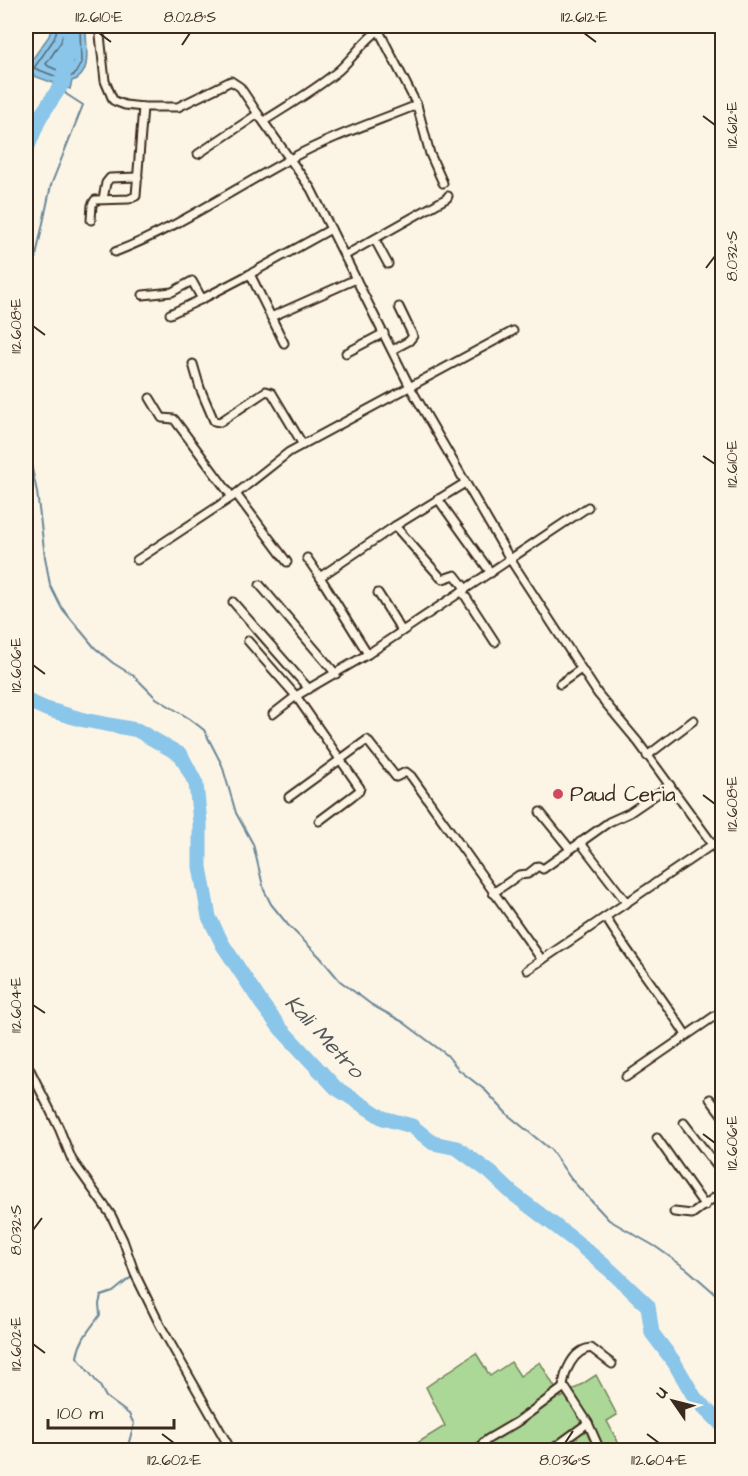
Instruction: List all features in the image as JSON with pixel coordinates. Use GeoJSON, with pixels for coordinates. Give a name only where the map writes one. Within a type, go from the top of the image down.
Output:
{"type":"FeatureCollection","features":[{"type":"Feature","properties":{"kind":"street"},"geometry":{"type":"LineString","coordinates":[[99,26],[105,81],[113,100],[125,105],[143,107],[178,107],[234,81],[240,87],[311,189],[410,387],[510,559],[598,694],[723,857]]}},
{"type":"Feature","properties":{"kind":"street"},"geometry":{"type":"LineString","coordinates":[[264,121],[337,71],[382,27],[417,105],[430,154],[442,183]]}},
{"type":"Feature","properties":{"kind":"street"},"geometry":{"type":"LineString","coordinates":[[115,252],[147,239],[221,200],[291,158],[417,105]]}},
{"type":"Feature","properties":{"kind":"street"},"geometry":{"type":"LineString","coordinates":[[91,220],[93,202],[104,199],[134,198],[138,192],[143,107]]}},
{"type":"Feature","properties":{"kind":"street"},"geometry":{"type":"LineString","coordinates":[[198,154],[258,114]]}},
{"type":"Feature","properties":{"kind":"street"},"geometry":{"type":"LineString","coordinates":[[104,199],[106,183],[110,178],[138,177]]}},
{"type":"Feature","properties":{"kind":"street"},"geometry":{"type":"LineString","coordinates":[[344,256],[446,198]]}},
{"type":"Feature","properties":{"kind":"street"},"geometry":{"type":"LineString","coordinates":[[170,314],[250,274],[331,229]]}},
{"type":"Feature","properties":{"kind":"street"},"geometry":{"type":"LineString","coordinates":[[375,240],[388,264]]}},
{"type":"Feature","properties":{"kind":"street"},"geometry":{"type":"LineString","coordinates":[[250,274],[284,343]]}},
{"type":"Feature","properties":{"kind":"street"},"geometry":{"type":"LineString","coordinates":[[271,317],[356,279]]}},
{"type":"Feature","properties":{"kind":"street"},"geometry":{"type":"LineString","coordinates":[[143,295],[167,294],[192,281],[202,299]]}},
{"type":"Feature","properties":{"kind":"street"},"geometry":{"type":"LineString","coordinates":[[392,350],[409,341],[413,336],[399,307]]}},
{"type":"Feature","properties":{"kind":"street"},"geometry":{"type":"LineString","coordinates":[[137,560],[234,495],[289,452],[513,331]]}},
{"type":"Feature","properties":{"kind":"street"},"geometry":{"type":"LineString","coordinates":[[346,353],[384,333]]}},
{"type":"Feature","properties":{"kind":"street"},"geometry":{"type":"LineString","coordinates":[[193,364],[214,421],[220,422],[266,391],[272,393],[303,445]]}},
{"type":"Feature","properties":{"kind":"street"},"geometry":{"type":"LineString","coordinates":[[150,398],[162,418],[174,419],[287,562]]}},
{"type":"Feature","properties":{"kind":"street"},"geometry":{"type":"LineString","coordinates":[[320,577],[395,526],[465,483]]}},
{"type":"Feature","properties":{"kind":"street"},"geometry":{"type":"LineString","coordinates":[[438,499],[491,573]]}},
{"type":"Feature","properties":{"kind":"street"},"geometry":{"type":"LineString","coordinates":[[273,714],[296,696],[368,654],[588,507]]}},
{"type":"Feature","properties":{"kind":"street"},"geometry":{"type":"LineString","coordinates":[[395,526],[441,578],[455,574],[495,642]]}},
{"type":"Feature","properties":{"kind":"street"},"geometry":{"type":"LineString","coordinates":[[307,558],[368,654]]}},
{"type":"Feature","properties":{"kind":"street"},"geometry":{"type":"LineString","coordinates":[[260,585],[336,674]]}},
{"type":"Feature","properties":{"kind":"street"},"geometry":{"type":"LineString","coordinates":[[378,593],[402,631]]}},
{"type":"Feature","properties":{"kind":"street"},"geometry":{"type":"LineString","coordinates":[[233,602],[309,689]]}},
{"type":"Feature","properties":{"kind":"street"},"geometry":{"type":"LineString","coordinates":[[248,641],[296,696],[360,790],[319,821]]}},
{"type":"Feature","properties":{"kind":"street"},"geometry":{"type":"LineString","coordinates":[[560,684],[581,669]]}},
{"type":"Feature","properties":{"kind":"street"},"geometry":{"type":"LineString","coordinates":[[647,756],[694,720]]}},
{"type":"Feature","properties":{"kind":"street"},"geometry":{"type":"LineString","coordinates":[[289,797],[367,740],[396,777],[409,772],[542,960]]}},
{"type":"Feature","properties":{"kind":"street"},"geometry":{"type":"LineString","coordinates":[[493,893],[519,875],[528,874],[538,866],[543,870],[609,822],[629,813],[670,785]]}},
{"type":"Feature","properties":{"kind":"street"},"geometry":{"type":"LineString","coordinates":[[540,812],[570,849]]}},
{"type":"Feature","properties":{"kind":"street"},"geometry":{"type":"LineString","coordinates":[[527,970],[723,838]]}},
{"type":"Feature","properties":{"kind":"street"},"geometry":{"type":"LineString","coordinates":[[580,842],[627,903]]}},
{"type":"Feature","properties":{"kind":"street"},"geometry":{"type":"LineString","coordinates":[[606,918],[650,984],[669,1006],[686,1035]]}},
{"type":"Feature","properties":{"kind":"street"},"geometry":{"type":"LineString","coordinates":[[626,1077],[723,1011]]}},
{"type":"Feature","properties":{"kind":"street"},"geometry":{"type":"LineString","coordinates":[[26,1062],[59,1128],[72,1160],[111,1215],[135,1274],[160,1325],[231,1450]]}},
{"type":"Feature","properties":{"kind":"street"},"geometry":{"type":"LineString","coordinates":[[710,1099],[723,1115]]}},
{"type":"Feature","properties":{"kind":"street"},"geometry":{"type":"LineString","coordinates":[[684,1123],[723,1173]]}},
{"type":"Feature","properties":{"kind":"street"},"geometry":{"type":"LineString","coordinates":[[657,1138],[705,1206]]}},
{"type":"Feature","properties":{"kind":"street"},"geometry":{"type":"LineString","coordinates":[[674,1212],[692,1214],[723,1192]]}},
{"type":"Feature","properties":{"kind":"street"},"geometry":{"type":"LineString","coordinates":[[481,1450],[488,1439],[518,1422],[563,1388],[567,1369],[585,1349],[591,1348],[612,1364]]}},
{"type":"Feature","properties":{"kind":"street"},"geometry":{"type":"LineString","coordinates":[[563,1388],[566,1389],[588,1423],[600,1450]]}},
{"type":"Feature","properties":{"kind":"street"},"geometry":{"type":"LineString","coordinates":[[551,1450],[588,1423]]}},
{"type":"Feature","properties":{"kind":"green space"},"geometry":{"type":"Polygon","coordinates":[[[476,1353],[490,1376],[511,1362],[520,1376],[540,1362],[561,1398],[596,1375],[617,1415],[607,1421],[622,1450],[406,1450],[445,1426],[426,1387],[476,1353]]]}},
{"type":"Feature","properties":{"kind":"water"},"geometry":{"type":"Polygon","coordinates":[[[52,26],[86,26],[86,65],[79,78],[72,81],[70,89],[26,73],[26,68],[49,36],[52,26]]]}},
{"type":"Feature","properties":{"kind":"waterway","name":"Kali Metro"},"geometry":{"type":"LineString","coordinates":[[26,151],[40,117],[62,84],[70,37],[69,26]]}},
{"type":"Feature","properties":{"kind":"waterway"},"geometry":{"type":"LineString","coordinates":[[26,304],[51,185],[83,105],[66,94],[63,86]]}},
{"type":"Feature","properties":{"kind":"waterway"},"geometry":{"type":"LineString","coordinates":[[26,441],[37,492],[50,585],[61,607],[95,648],[134,676],[156,698],[204,730],[222,765],[236,813],[253,844],[264,890],[271,904],[340,981],[372,1005],[403,1022],[447,1055],[459,1070],[485,1090],[508,1115],[551,1150],[571,1179],[609,1220],[656,1247],[687,1269],[718,1296],[722,1306]]}},
{"type":"Feature","properties":{"kind":"waterway","name":"Kali Metro"},"geometry":{"type":"LineString","coordinates":[[26,700],[46,709],[84,720],[137,730],[181,755],[196,784],[200,823],[200,867],[209,917],[223,945],[281,1029],[336,1088],[383,1118],[412,1126],[433,1143],[457,1148],[611,1271],[648,1306],[652,1333],[674,1362],[695,1398],[722,1425]]}},
{"type":"Feature","properties":{"kind":"waterway"},"geometry":{"type":"LineString","coordinates":[[130,1450],[129,1442],[134,1424],[129,1414],[106,1397],[77,1357],[83,1339],[100,1315],[101,1296],[113,1292],[134,1275]]}},
{"type":"Feature","properties":{"kind":"place","name":"Paud Ceria"},"geometry":{"type":"Point","coordinates":[558,794]}}]}
